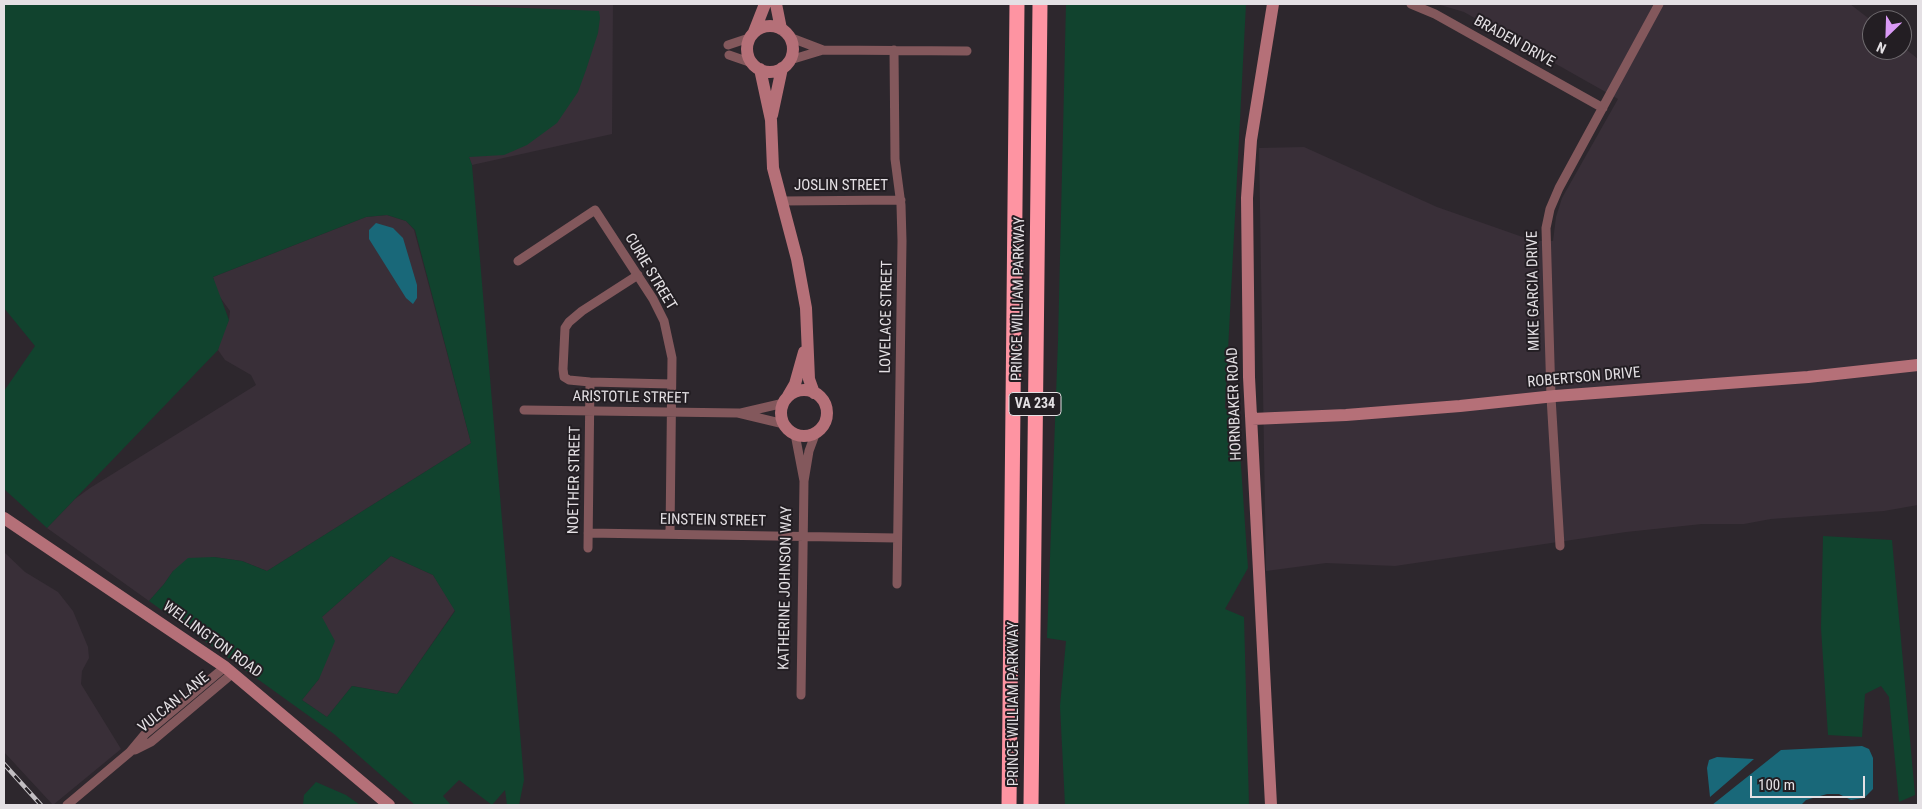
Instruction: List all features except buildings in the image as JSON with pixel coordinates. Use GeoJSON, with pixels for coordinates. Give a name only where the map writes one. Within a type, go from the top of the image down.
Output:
{"type":"FeatureCollection","features":[{"type":"Feature","properties":{"kind":"highway","name":"PRINCE WILLIAM PARKWAY"},"geometry":{"type":"LineString","coordinates":[[1009,805],[1017,4]]}},
{"type":"Feature","properties":{"kind":"highway","name":"PRINCE WILLIAM PARKWAY"},"geometry":{"type":"LineString","coordinates":[[1031,805],[1040,4]]}},
{"type":"Feature","properties":{"kind":"street"},"geometry":{"type":"LineString","coordinates":[[765,4],[752,35],[748,54],[756,66],[770,120],[774,168],[797,259],[806,308],[809,379],[814,393]]}},
{"type":"Feature","properties":{"kind":"street"},"geometry":{"type":"LineString","coordinates":[[770,120],[793,46],[785,32],[776,4]]}},
{"type":"Feature","properties":{"kind":"street","name":"HORNBAKER ROAD"},"geometry":{"type":"LineString","coordinates":[[1271,805],[1259,613],[1249,377],[1248,164],[1273,4]]}},
{"type":"Feature","properties":{"kind":"street","name":"BRADEN DRIVE"},"geometry":{"type":"LineString","coordinates":[[1411,4],[1435,14],[1603,108]]}},
{"type":"Feature","properties":{"kind":"street","name":"MIKE GARCIA DRIVE"},"geometry":{"type":"LineString","coordinates":[[1560,546],[1551,397],[1546,228],[1550,209],[1559,188],[1659,4]]}},
{"type":"Feature","properties":{"kind":"street"},"geometry":{"type":"LineString","coordinates":[[728,45],[752,35],[767,26],[785,32],[823,50]]}},
{"type":"Feature","properties":{"kind":"street"},"geometry":{"type":"LineString","coordinates":[[729,55],[771,72],[786,64],[823,50],[968,51]]}},
{"type":"Feature","properties":{"kind":"street","name":"LOVELACE STREET"},"geometry":{"type":"LineString","coordinates":[[894,50],[896,158],[901,200],[897,584]]}},
{"type":"Feature","properties":{"kind":"street","name":"JOSLIN STREET"},"geometry":{"type":"LineString","coordinates":[[782,201],[901,200]]}},
{"type":"Feature","properties":{"kind":"street","name":"CURIE STREET"},"geometry":{"type":"LineString","coordinates":[[518,261],[595,210],[638,275],[664,321],[672,358],[670,534]]}},
{"type":"Feature","properties":{"kind":"street"},"geometry":{"type":"LineString","coordinates":[[638,275],[582,311],[565,328],[562,369],[564,377],[569,380],[590,382],[671,384]]}},
{"type":"Feature","properties":{"kind":"street"},"geometry":{"type":"LineString","coordinates":[[786,400],[802,390],[814,393],[822,399],[827,413],[822,427],[816,432],[802,436],[795,434],[784,424],[782,417],[786,400],[795,384],[807,340]]}},
{"type":"Feature","properties":{"kind":"street","name":"ROBERTSON DRIVE"},"geometry":{"type":"LineString","coordinates":[[1252,419],[1346,415],[1808,377],[1918,365]]}},
{"type":"Feature","properties":{"kind":"street","name":"NOETHER STREET"},"geometry":{"type":"LineString","coordinates":[[588,548],[590,382]]}},
{"type":"Feature","properties":{"kind":"street","name":"ARISTOTLE STREET"},"geometry":{"type":"LineString","coordinates":[[738,413],[786,400]]}},
{"type":"Feature","properties":{"kind":"street","name":"ARISTOTLE STREET"},"geometry":{"type":"LineString","coordinates":[[524,410],[738,413],[784,424]]}},
{"type":"Feature","properties":{"kind":"street","name":"KATHERINE JOHNSON WAY"},"geometry":{"type":"LineString","coordinates":[[801,695],[804,481],[816,432]]}},
{"type":"Feature","properties":{"kind":"street","name":"KATHERINE JOHNSON WAY"},"geometry":{"type":"LineString","coordinates":[[795,434],[804,481]]}},
{"type":"Feature","properties":{"kind":"street","name":"WELLINGTON ROAD"},"geometry":{"type":"LineString","coordinates":[[4,518],[229,670],[390,805]]}},
{"type":"Feature","properties":{"kind":"street","name":"EINSTEIN STREET"},"geometry":{"type":"LineString","coordinates":[[588,533],[898,538]]}},
{"type":"Feature","properties":{"kind":"street","name":"VULCAN LANE"},"geometry":{"type":"LineString","coordinates":[[67,805],[130,752],[151,742],[229,670]]}},
{"type":"Feature","properties":{"kind":"shaded area"},"geometry":{"type":"Polygon","coordinates":[[[423,4],[613,4],[612,134],[472,165],[455,119],[423,4]]]}},
{"type":"Feature","properties":{"kind":"shaded area"},"geometry":{"type":"Polygon","coordinates":[[[1437,4],[1850,4],[1862,13],[1862,60],[1912,60],[1912,54],[1918,59],[1918,505],[1884,511],[1771,519],[1744,524],[1702,524],[1626,532],[1395,566],[1326,563],[1266,571],[1259,148],[1304,147],[1437,207],[1534,241],[1553,241],[1556,217],[1562,198],[1618,99],[1464,12],[1437,4]]]}},
{"type":"Feature","properties":{"kind":"shaded area"},"geometry":{"type":"Polygon","coordinates":[[[387,215],[406,221],[414,230],[471,443],[267,571],[242,561],[214,557],[173,571],[149,601],[47,528],[75,499],[90,488],[256,385],[251,375],[225,360],[218,350],[220,338],[229,320],[230,311],[217,293],[213,277],[366,217],[387,215]]]}},
{"type":"Feature","properties":{"kind":"shaded area"},"geometry":{"type":"Polygon","coordinates":[[[4,552],[25,572],[58,592],[73,611],[88,647],[89,658],[82,671],[81,684],[121,749],[53,805],[4,752],[4,552]]]}},
{"type":"Feature","properties":{"kind":"shaded area"},"geometry":{"type":"Polygon","coordinates":[[[391,556],[433,575],[455,610],[397,694],[352,686],[327,717],[302,700],[319,679],[322,617],[391,556]]]}},
{"type":"Feature","properties":{"kind":"green space"},"geometry":{"type":"Polygon","coordinates":[[[4,4],[423,4],[599,11],[598,33],[578,92],[557,123],[527,145],[504,155],[469,157],[472,165],[524,780],[519,805],[507,805],[505,790],[492,805],[459,780],[443,796],[450,804],[415,805],[334,734],[149,601],[173,571],[188,558],[214,557],[242,561],[267,571],[471,443],[415,230],[406,221],[387,215],[366,217],[213,277],[229,320],[218,350],[47,528],[4,489],[4,391],[35,346],[4,308],[4,4]],[[391,556],[322,617],[335,641],[319,679],[302,700],[327,717],[352,686],[397,694],[455,611],[433,575],[391,556]]]}},
{"type":"Feature","properties":{"kind":"green space"},"geometry":{"type":"Polygon","coordinates":[[[1066,4],[1246,4],[1225,408],[1238,422],[1248,568],[1225,609],[1244,617],[1249,805],[1065,805],[1060,706],[1066,641],[1047,638],[1058,341],[1066,4]]]}},
{"type":"Feature","properties":{"kind":"green space"},"geometry":{"type":"Polygon","coordinates":[[[1823,536],[1892,540],[1915,795],[1899,802],[1889,697],[1881,686],[1865,694],[1862,737],[1828,735],[1821,628],[1823,536]]]}},
{"type":"Feature","properties":{"kind":"green space"},"geometry":{"type":"Polygon","coordinates":[[[316,782],[346,795],[360,805],[303,805],[304,795],[316,782]]]}},
{"type":"Feature","properties":{"kind":"water"},"geometry":{"type":"Polygon","coordinates":[[[376,223],[393,228],[403,238],[417,285],[417,298],[413,304],[406,298],[369,239],[369,230],[376,223]]]}},
{"type":"Feature","properties":{"kind":"water"},"geometry":{"type":"Polygon","coordinates":[[[1862,746],[1869,749],[1873,758],[1873,789],[1864,798],[1851,800],[1839,794],[1827,794],[1806,800],[1801,805],[1712,805],[1781,750],[1862,746]]]}},
{"type":"Feature","properties":{"kind":"water"},"geometry":{"type":"Polygon","coordinates":[[[1717,757],[1754,759],[1710,797],[1707,768],[1709,760],[1717,757]]]}},
{"type":"Feature","properties":{"kind":"railway"},"geometry":{"type":"LineString","coordinates":[[4,764],[41,805]]}}]}
